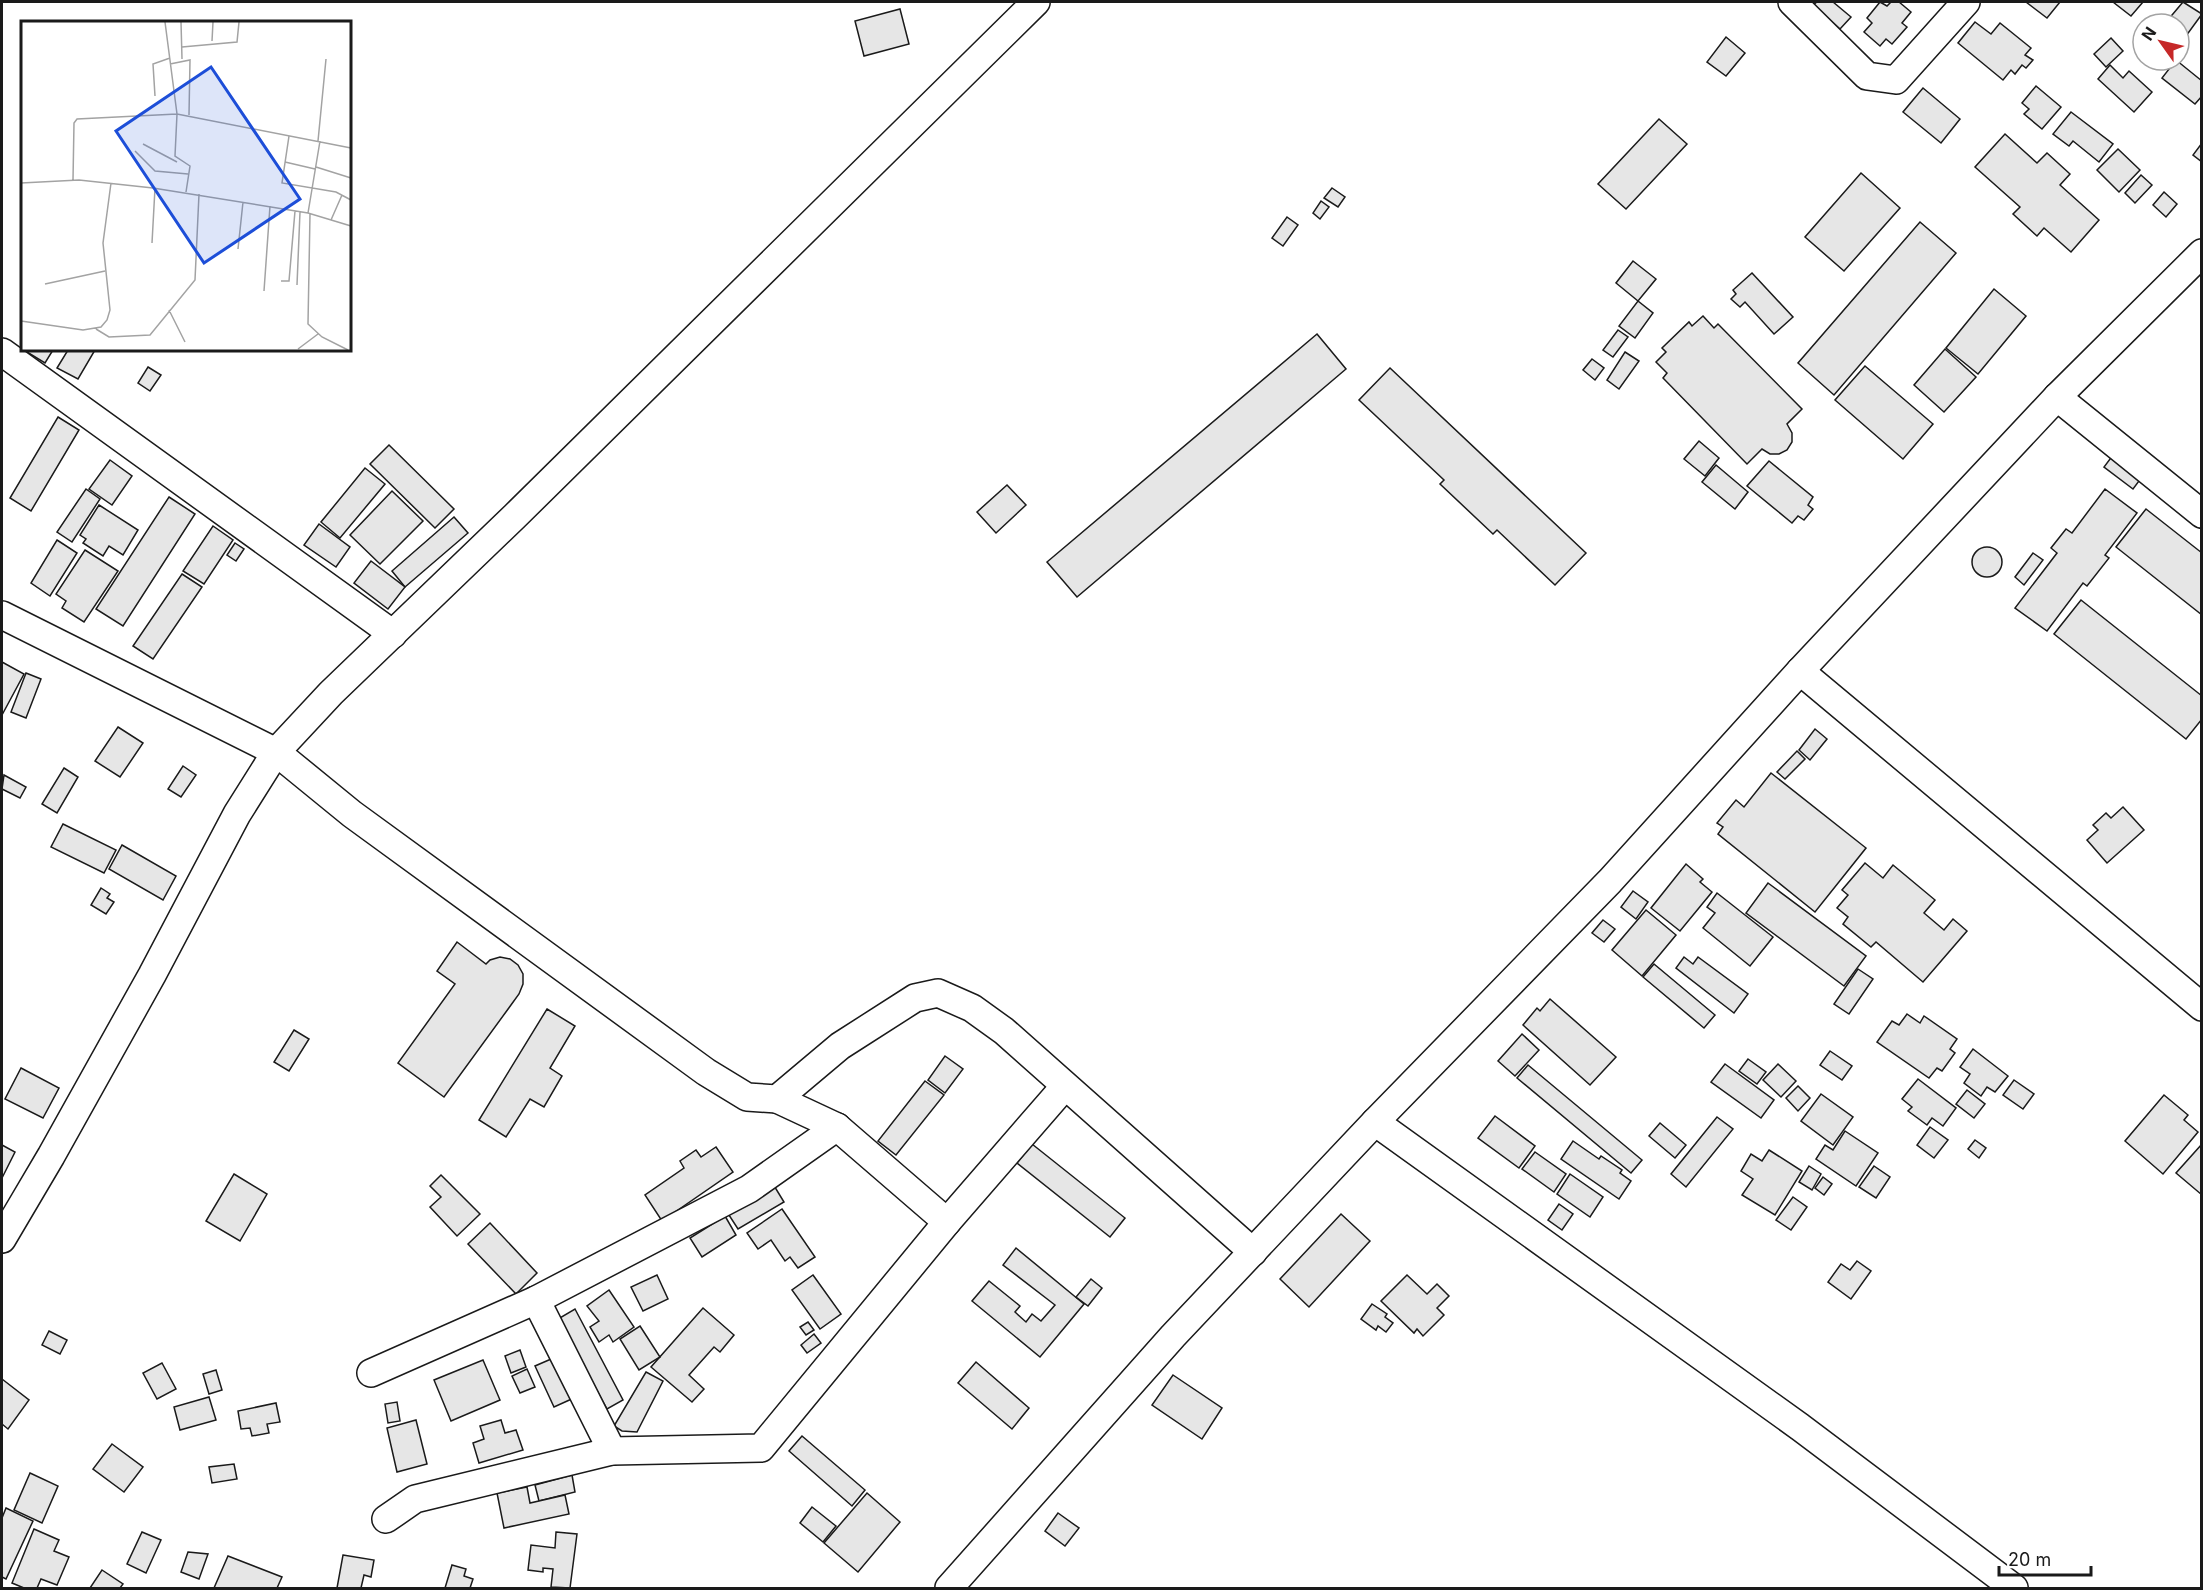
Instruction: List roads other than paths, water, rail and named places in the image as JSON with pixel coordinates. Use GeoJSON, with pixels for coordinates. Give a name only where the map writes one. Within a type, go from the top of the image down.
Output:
{"type":"FeatureCollection","features":[{"type":"Feature","properties":{"kind":"street"},"geometry":{"type":"LineString","coordinates":[[2,1239],[147,985],[237,814],[276,752],[331,693],[516,516],[1036,2]]}},
{"type":"Feature","properties":{"kind":"street"},"geometry":{"type":"LineString","coordinates":[[1792,2],[1867,76],[1896,80],[1966,2]]}},
{"type":"Feature","properties":{"kind":"street"},"geometry":{"type":"LineString","coordinates":[[962,1584],[1173,1336],[1375,1122],[1610,881],[1800,671],[2057,398],[2202,253]]}},
{"type":"Feature","properties":{"kind":"street"},"geometry":{"type":"LineString","coordinates":[[2,352],[393,634]]}},
{"type":"Feature","properties":{"kind":"street"},"geometry":{"type":"LineString","coordinates":[[2057,398],[2202,514]]}},
{"type":"Feature","properties":{"kind":"street"},"geometry":{"type":"LineString","coordinates":[[2,615],[276,752],[351,814],[706,1072],[747,1097],[777,1099],[837,1127],[947,1222]]}},
{"type":"Feature","properties":{"kind":"street"},"geometry":{"type":"LineString","coordinates":[[1800,671],[2202,1007]]}},
{"type":"Feature","properties":{"kind":"street"},"geometry":{"type":"LineString","coordinates":[[777,1099],[840,1046],[915,998],[938,993],[972,1008],[1004,1031],[1253,1252]]}},
{"type":"Feature","properties":{"kind":"street"},"geometry":{"type":"LineString","coordinates":[[386,1519],[415,1499],[612,1451],[761,1448],[947,1222],[1065,1086]]}},
{"type":"Feature","properties":{"kind":"street"},"geometry":{"type":"LineString","coordinates":[[1375,1122],[1790,1420],[2014,1588]]}},
{"type":"Feature","properties":{"kind":"street"},"geometry":{"type":"LineString","coordinates":[[371,1373],[536,1300],[749,1189],[837,1127]]}},
{"type":"Feature","properties":{"kind":"street"},"geometry":{"type":"LineString","coordinates":[[536,1300],[612,1451]]}}]}
